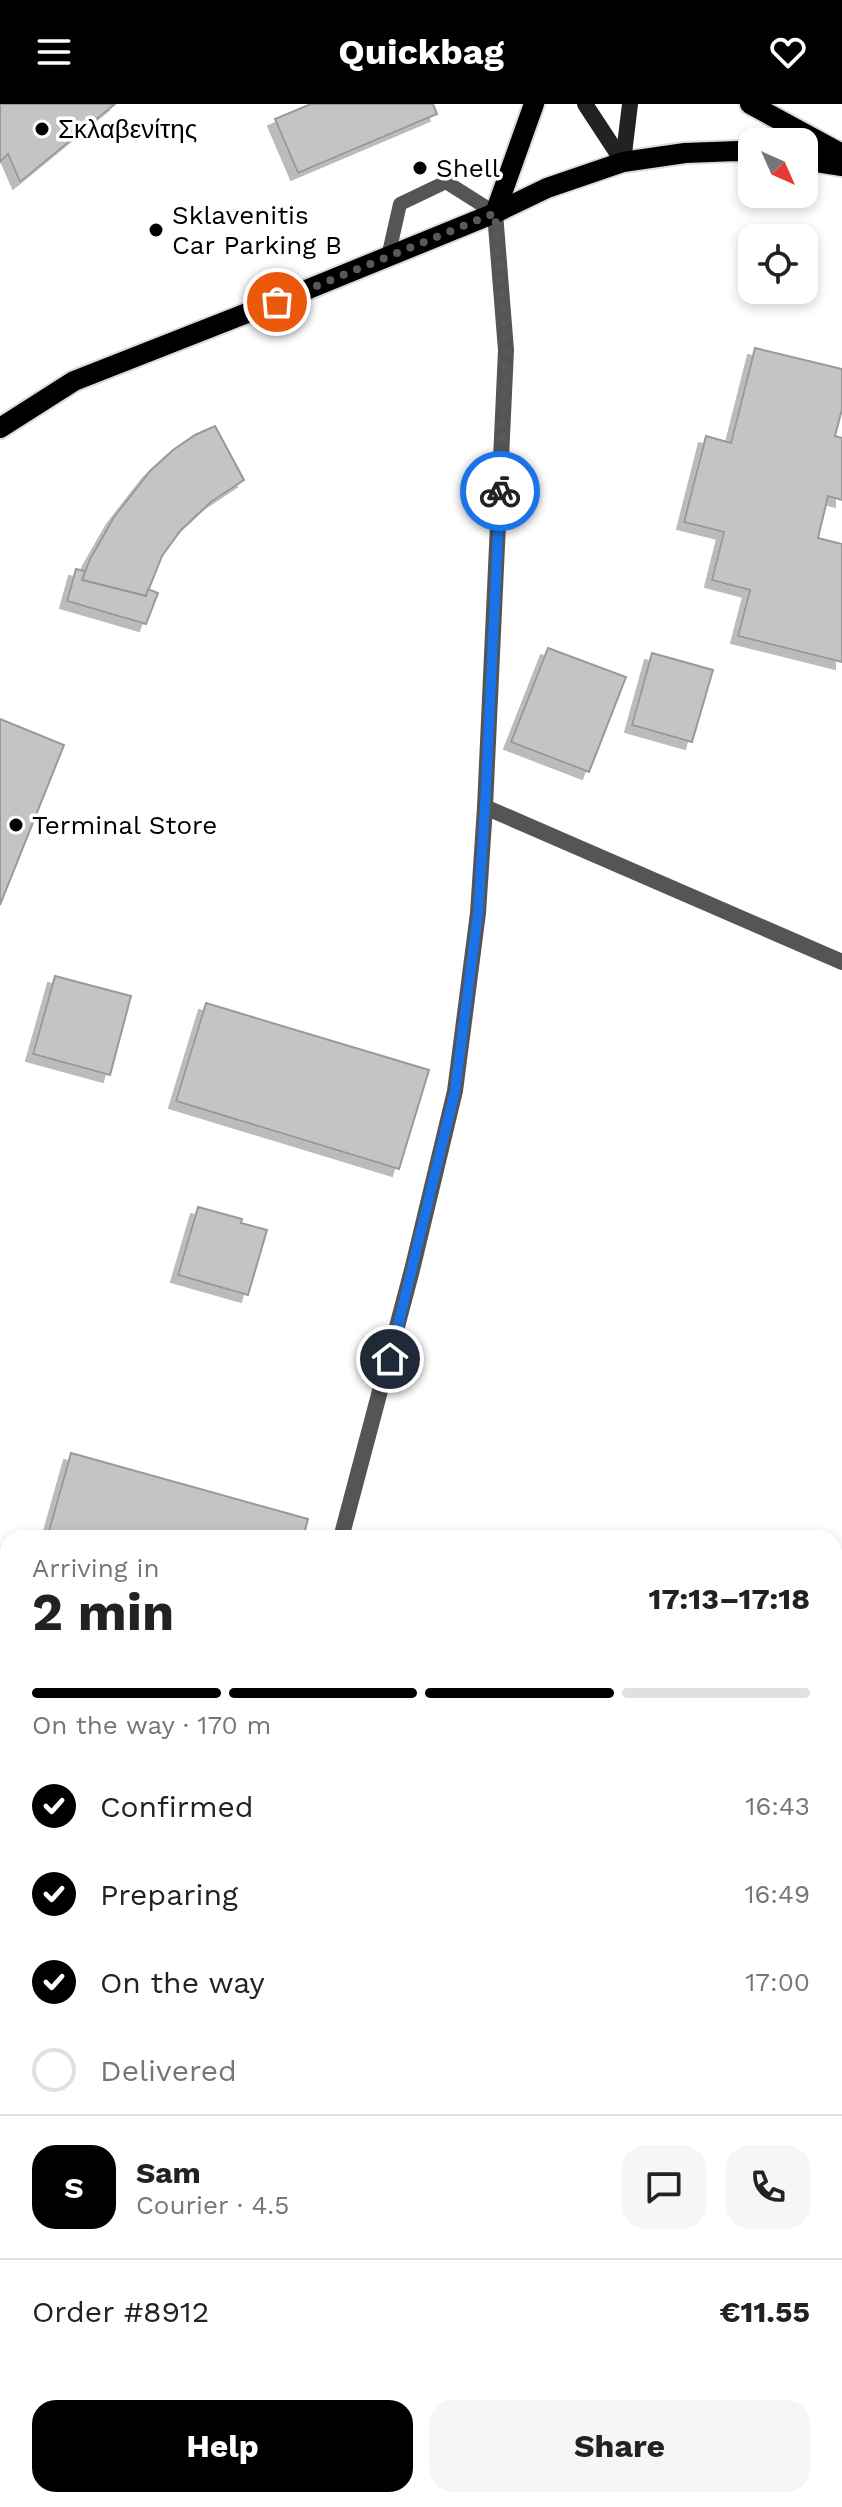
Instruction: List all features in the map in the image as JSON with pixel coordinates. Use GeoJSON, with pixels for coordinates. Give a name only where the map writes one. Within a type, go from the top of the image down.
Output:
{"type":"FeatureCollection","features":[{"type":"Feature","properties":{"kind":"main road"},"geometry":{"type":"LineString","coordinates":[[495,213],[534,104]]}},
{"type":"Feature","properties":{"kind":"main road"},"geometry":{"type":"LineString","coordinates":[[585,104],[623,162]]}},
{"type":"Feature","properties":{"kind":"main road"},"geometry":{"type":"LineString","coordinates":[[623,162],[630,104]]}},
{"type":"Feature","properties":{"kind":"main road"},"geometry":{"type":"LineString","coordinates":[[750,104],[842,154]]}},
{"type":"Feature","properties":{"kind":"main road"},"geometry":{"type":"LineString","coordinates":[[0,428],[74,381],[388,257],[547,188],[623,162],[685,153],[738,151]]}},
{"type":"Feature","properties":{"kind":"main road"},"geometry":{"type":"LineString","coordinates":[[818,162],[842,166]]}},
{"type":"Feature","properties":{"kind":"street"},"geometry":{"type":"LineString","coordinates":[[343,1530],[367,1447],[455,1091],[478,913],[506,350],[495,213]]}},
{"type":"Feature","properties":{"kind":"street"},"geometry":{"type":"LineString","coordinates":[[485,807],[842,962]]}},
{"type":"Feature","properties":{"kind":"lane"},"geometry":{"type":"LineString","coordinates":[[388,257],[400,204],[446,182],[495,213]]}},
{"type":"Feature","properties":{"kind":"building","name":"Σκλαβενίτης"},"geometry":{"type":"Polygon","coordinates":[[[0,104],[115,104],[20,182],[8,154],[0,162],[0,104]]]}},
{"type":"Feature","properties":{"kind":"building"},"geometry":{"type":"Polygon","coordinates":[[[311,104],[433,104],[437,114],[298,173],[275,119],[311,104]]]}},
{"type":"Feature","properties":{"kind":"building"},"geometry":{"type":"Polygon","coordinates":[[[755,348],[842,369],[842,409],[835,436],[842,438],[842,500],[828,496],[818,538],[842,544],[842,662],[738,636],[750,590],[712,580],[724,532],[684,522],[706,436],[731,443],[755,348]]]}},
{"type":"Feature","properties":{"kind":"building"},"geometry":{"type":"Polygon","coordinates":[[[215,426],[244,480],[211,502],[181,530],[162,556],[146,596],[82,580],[114,517],[150,471],[173,450],[215,426]]]}},
{"type":"Feature","properties":{"kind":"building"},"geometry":{"type":"Polygon","coordinates":[[[76,569],[85,571],[82,580],[146,596],[148,589],[158,593],[146,624],[67,601],[76,569]]]}},
{"type":"Feature","properties":{"kind":"building"},"geometry":{"type":"Polygon","coordinates":[[[548,648],[626,677],[589,772],[511,742],[548,648]]]}},
{"type":"Feature","properties":{"kind":"building"},"geometry":{"type":"Polygon","coordinates":[[[652,653],[713,670],[692,742],[632,725],[652,653]]]}},
{"type":"Feature","properties":{"kind":"building","name":"Terminal Store"},"geometry":{"type":"Polygon","coordinates":[[[0,719],[64,745],[0,905],[0,719]]]}},
{"type":"Feature","properties":{"kind":"building"},"geometry":{"type":"Polygon","coordinates":[[[55,976],[131,996],[110,1075],[33,1054],[55,976]]]}},
{"type":"Feature","properties":{"kind":"building"},"geometry":{"type":"Polygon","coordinates":[[[206,1003],[429,1070],[399,1169],[176,1101],[206,1003]]]}},
{"type":"Feature","properties":{"kind":"building"},"geometry":{"type":"Polygon","coordinates":[[[198,1207],[242,1219],[241,1223],[267,1230],[248,1295],[178,1275],[198,1207]]]}},
{"type":"Feature","properties":{"kind":"building"},"geometry":{"type":"Polygon","coordinates":[[[71,1453],[308,1519],[305,1530],[49,1530],[71,1453]]]}},
{"type":"Feature","properties":{"kind":"way so far"},"geometry":{"type":"LineString","coordinates":[[277,302],[495,213],[506,350],[500,491]]}},
{"type":"Feature","properties":{"kind":"place","name":"Σκλαβενίτης"},"geometry":{"type":"Point","coordinates":[42,129]}},
{"type":"Feature","properties":{"kind":"place","name":"Shell"},"geometry":{"type":"Point","coordinates":[420,168]}},
{"type":"Feature","properties":{"kind":"place","name":"Sklavenitis Car Parking B"},"geometry":{"type":"Point","coordinates":[156,230]}},
{"type":"Feature","properties":{"kind":"place","name":"Terminal Store"},"geometry":{"type":"Point","coordinates":[16,825]}},
{"type":"Feature","properties":{"kind":"route"},"geometry":{"type":"LineString","coordinates":[[390,1359],[455,1091],[478,913],[500,491]]}}]}
